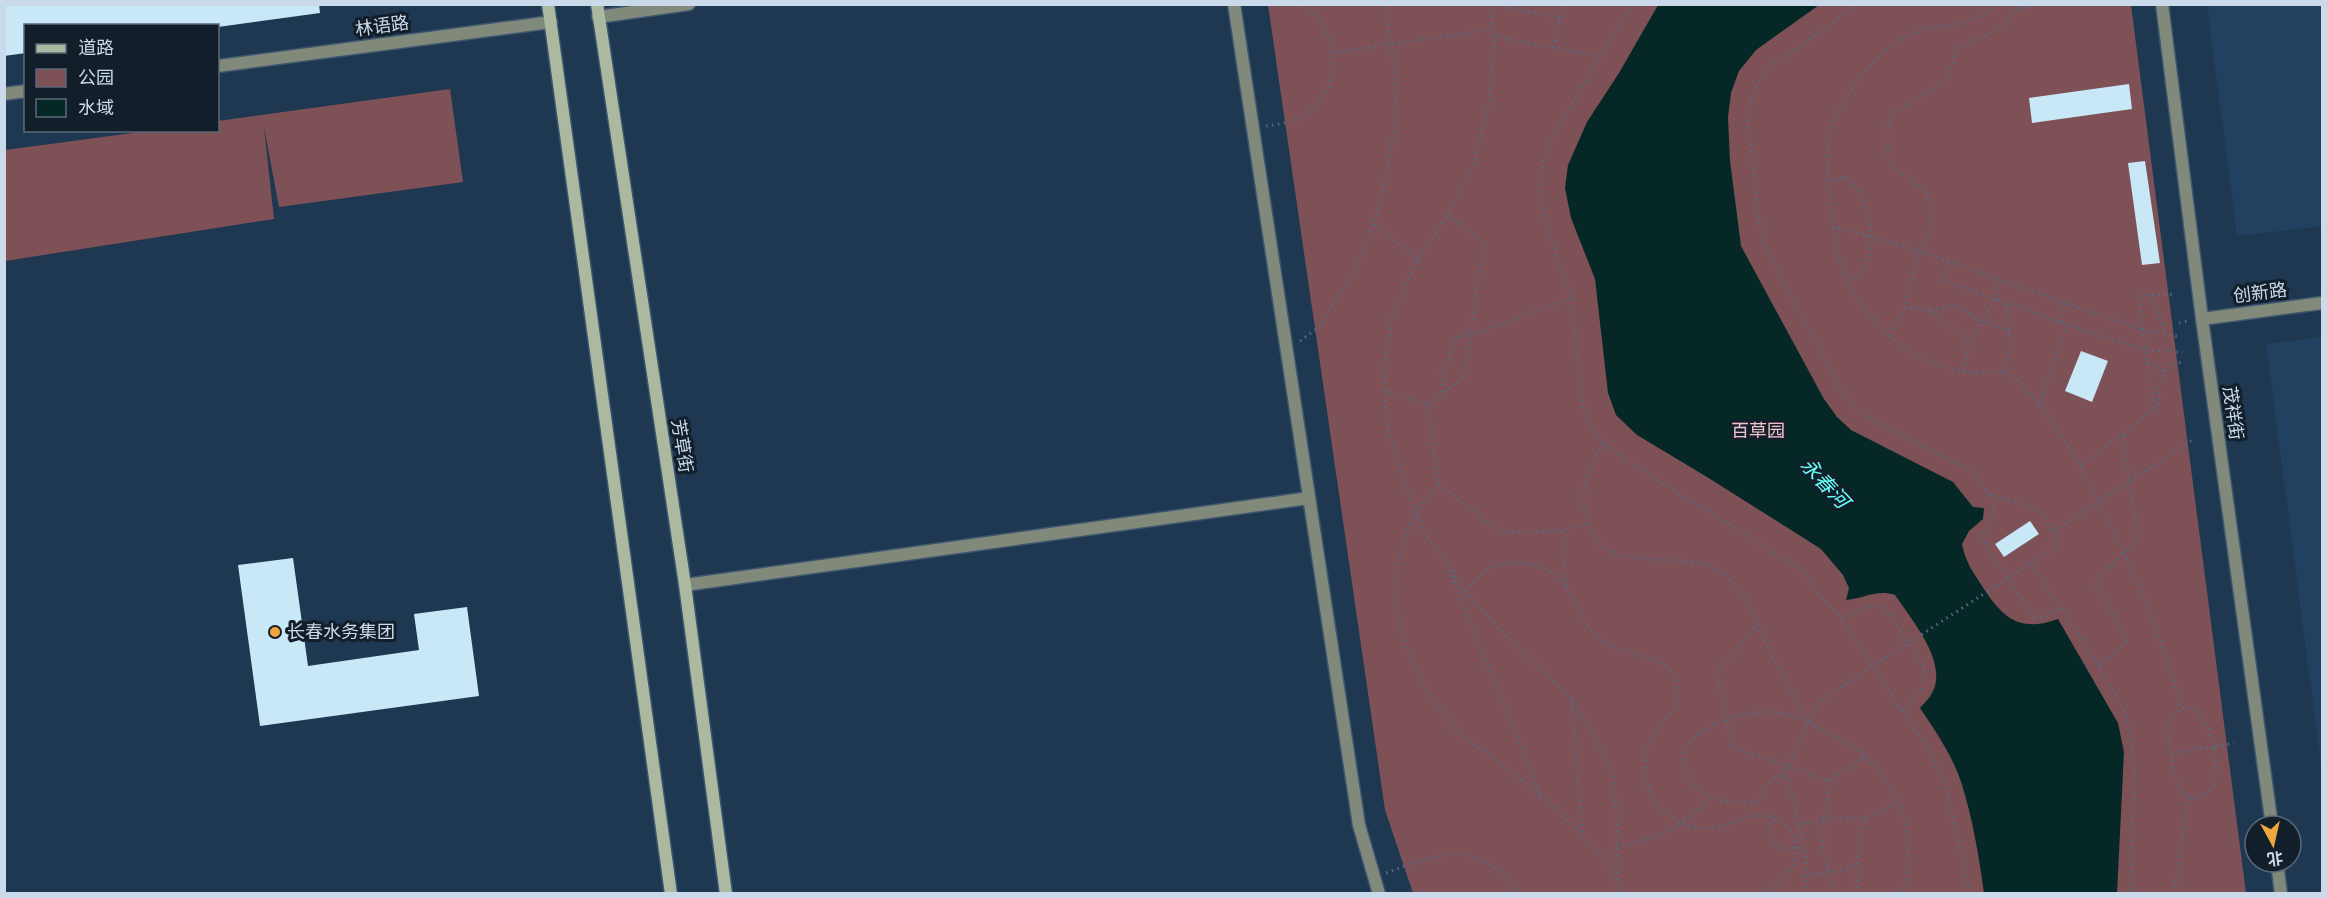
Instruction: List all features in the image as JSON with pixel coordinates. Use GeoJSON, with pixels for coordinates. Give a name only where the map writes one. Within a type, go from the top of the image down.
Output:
{"type":"FeatureCollection","features":[{"type":"Feature","properties":{"kind":"main road"},"geometry":{"type":"LineString","coordinates":[[548,4],[671,894]]}},
{"type":"Feature","properties":{"kind":"main road","name":"芳草街"},"geometry":{"type":"LineString","coordinates":[[597,11],[685,585],[726,894]]}},
{"type":"Feature","properties":{"kind":"street"},"geometry":{"type":"LineString","coordinates":[[597,11],[688,4]]}},
{"type":"Feature","properties":{"kind":"street"},"geometry":{"type":"LineString","coordinates":[[1234,4],[1359,825],[1379,894]]}},
{"type":"Feature","properties":{"kind":"street","name":"茂祥街"},"geometry":{"type":"LineString","coordinates":[[2162,4],[2202,319],[2270,814]]}},
{"type":"Feature","properties":{"kind":"street","name":"林语路"},"geometry":{"type":"LineString","coordinates":[[219,66],[551,22]]}},
{"type":"Feature","properties":{"kind":"street"},"geometry":{"type":"LineString","coordinates":[[4,94],[24,91]]}},
{"type":"Feature","properties":{"kind":"street","name":"创新路"},"geometry":{"type":"LineString","coordinates":[[2202,319],[2322,303]]}},
{"type":"Feature","properties":{"kind":"street"},"geometry":{"type":"LineString","coordinates":[[685,585],[1309,498]]}},
{"type":"Feature","properties":{"kind":"street"},"geometry":{"type":"LineString","coordinates":[[2278,874],[2281,894]]}},
{"type":"Feature","properties":{"kind":"path"},"geometry":{"type":"LineString","coordinates":[[1252,128],[1292,122],[1310,113],[1323,99],[1331,82],[1333,53],[1327,31],[1314,13],[1300,4]]}},
{"type":"Feature","properties":{"kind":"path"},"geometry":{"type":"LineString","coordinates":[[1286,351],[1319,327],[1355,270],[1374,225],[1387,171],[1396,116],[1391,43],[1384,4]]}},
{"type":"Feature","properties":{"kind":"path"},"geometry":{"type":"LineString","coordinates":[[1560,18],[1491,4],[1493,36],[1489,104],[1474,163],[1448,214],[1419,259],[1392,316],[1384,371],[1386,421],[1404,482],[1424,532],[1465,591],[1497,627],[1572,698],[1593,734],[1614,779],[1617,894]]}},
{"type":"Feature","properties":{"kind":"path"},"geometry":{"type":"LineString","coordinates":[[1554,48],[1563,4]]}},
{"type":"Feature","properties":{"kind":"path"},"geometry":{"type":"LineString","coordinates":[[1632,4],[1553,135],[1543,160],[1541,190],[1545,222],[1572,297],[1580,392],[1586,418],[1603,443],[1805,572],[1817,592],[1841,618],[1930,753],[1946,787],[1970,894]]}},
{"type":"Feature","properties":{"kind":"path"},"geometry":{"type":"LineString","coordinates":[[1859,4],[1773,65],[1759,81],[1751,101],[1748,124],[1762,240],[1840,389],[1856,409],[1972,472],[1991,495],[1994,516],[1981,537],[2007,578],[2034,618],[2046,616],[2060,608]]}},
{"type":"Feature","properties":{"kind":"path"},"geometry":{"type":"LineString","coordinates":[[1997,4],[1989,13],[1967,24],[1922,31],[1906,36],[1886,49],[1845,101],[1830,134],[1829,182],[1833,226],[1846,281],[1868,313],[1889,335],[1913,353],[1944,367],[1972,373],[2004,371],[2016,378],[2052,420],[2081,465],[2145,597],[2169,660],[2181,709]]}},
{"type":"Feature","properties":{"kind":"path"},"geometry":{"type":"LineString","coordinates":[[1889,335],[1904,309],[1920,252],[1930,227],[1931,207],[1926,191],[1893,166],[1888,157],[1888,123],[1894,111],[1945,81],[1953,63],[1955,47],[1975,42],[2000,28],[2019,6],[2051,4]]}},
{"type":"Feature","properties":{"kind":"path"},"geometry":{"type":"LineString","coordinates":[[1333,53],[1492,29]]}},
{"type":"Feature","properties":{"kind":"path"},"geometry":{"type":"LineString","coordinates":[[1493,36],[1600,57]]}},
{"type":"Feature","properties":{"kind":"path"},"geometry":{"type":"LineString","coordinates":[[1829,182],[1844,176],[1854,182],[1863,195],[1869,217],[1871,237],[1866,262],[1861,272],[1846,281]]}},
{"type":"Feature","properties":{"kind":"path"},"geometry":{"type":"LineString","coordinates":[[1428,405],[1464,378],[1484,244],[1448,214]]}},
{"type":"Feature","properties":{"kind":"path"},"geometry":{"type":"LineString","coordinates":[[1374,225],[1419,259]]}},
{"type":"Feature","properties":{"kind":"path"},"geometry":{"type":"LineString","coordinates":[[1833,226],[1948,261],[2142,330],[2181,337]]}},
{"type":"Feature","properties":{"kind":"path"},"geometry":{"type":"LineString","coordinates":[[1948,261],[1943,280],[2067,325],[2145,350],[2183,352]]}},
{"type":"Feature","properties":{"kind":"path"},"geometry":{"type":"LineString","coordinates":[[1964,371],[1969,340],[1995,299],[2001,280]]}},
{"type":"Feature","properties":{"kind":"path"},"geometry":{"type":"LineString","coordinates":[[2154,409],[2138,296],[2176,294]]}},
{"type":"Feature","properties":{"kind":"path"},"geometry":{"type":"LineString","coordinates":[[2151,295],[2165,334]]}},
{"type":"Feature","properties":{"kind":"path"},"geometry":{"type":"LineString","coordinates":[[1443,392],[1440,372],[1449,363],[1454,338],[1471,334],[1572,297]]}},
{"type":"Feature","properties":{"kind":"path"},"geometry":{"type":"LineString","coordinates":[[2004,371],[2011,345],[2005,302]]}},
{"type":"Feature","properties":{"kind":"path"},"geometry":{"type":"LineString","coordinates":[[2059,322],[2066,303]]}},
{"type":"Feature","properties":{"kind":"path"},"geometry":{"type":"LineString","coordinates":[[1904,309],[1930,310],[1953,305],[1981,321],[2009,331]]}},
{"type":"Feature","properties":{"kind":"path"},"geometry":{"type":"LineString","coordinates":[[1930,310],[1969,340]]}},
{"type":"Feature","properties":{"kind":"path"},"geometry":{"type":"LineString","coordinates":[[2038,405],[2067,325]]}},
{"type":"Feature","properties":{"kind":"path"},"geometry":{"type":"LineString","coordinates":[[2147,362],[2166,370]]}},
{"type":"Feature","properties":{"kind":"path"},"geometry":{"type":"LineString","coordinates":[[2081,465],[2154,409],[2160,403],[2158,388],[2169,364],[2184,362]]}},
{"type":"Feature","properties":{"kind":"path"},"geometry":{"type":"LineString","coordinates":[[1385,390],[1428,405]]}},
{"type":"Feature","properties":{"kind":"path"},"geometry":{"type":"LineString","coordinates":[[1428,405],[1438,484],[1416,512],[1401,550],[1397,583],[1399,623],[1410,662],[1432,701],[1463,736],[1541,796],[1582,834],[1617,876]]}},
{"type":"Feature","properties":{"kind":"path"},"geometry":{"type":"LineString","coordinates":[[2099,666],[2128,640],[2094,582],[2138,539],[2123,434]]}},
{"type":"Feature","properties":{"kind":"path"},"geometry":{"type":"LineString","coordinates":[[2053,531],[2194,439]]}},
{"type":"Feature","properties":{"kind":"path"},"geometry":{"type":"LineString","coordinates":[[1603,443],[1585,476],[1582,500],[1586,523],[1598,541],[1616,554],[1649,561],[1688,560],[1723,573],[1746,598],[1786,685],[1809,722]]}},
{"type":"Feature","properties":{"kind":"path"},"geometry":{"type":"LineString","coordinates":[[1438,484],[1501,532],[1562,531],[1586,523]]}},
{"type":"Feature","properties":{"kind":"path"},"geometry":{"type":"LineString","coordinates":[[1784,776],[1809,722],[1823,699],[2060,544],[2041,513],[2028,506],[1991,495]]}},
{"type":"Feature","properties":{"kind":"path"},"geometry":{"type":"LineString","coordinates":[[1562,531],[1566,588]]}},
{"type":"Feature","properties":{"kind":"path"},"geometry":{"type":"LineString","coordinates":[[2031,562],[2099,666],[2125,712],[2135,772],[2130,894]]}},
{"type":"Feature","properties":{"kind":"path"},"geometry":{"type":"LineString","coordinates":[[1465,591],[1488,570],[1503,564],[1519,563],[1536,566],[1553,573],[1566,588],[1583,622],[1597,637],[1612,648],[1653,659],[1674,675],[1679,689],[1677,700],[1670,717],[1654,733],[1646,752],[1645,771],[1649,789],[1658,805],[1685,825],[1716,828],[1756,814],[1782,823],[1791,832],[1796,858],[1791,870],[1781,883],[1766,894]]}},
{"type":"Feature","properties":{"kind":"path"},"geometry":{"type":"LineString","coordinates":[[1447,566],[1541,796]]}},
{"type":"Feature","properties":{"kind":"path"},"geometry":{"type":"LineString","coordinates":[[1841,618],[1868,606],[1881,606],[1891,616],[1923,666],[1924,678],[1921,693],[1902,711]]}},
{"type":"Feature","properties":{"kind":"path"},"geometry":{"type":"LineString","coordinates":[[1759,623],[1717,673],[1732,747],[1829,781]]}},
{"type":"Feature","properties":{"kind":"path"},"geometry":{"type":"LineString","coordinates":[[1572,698],[1582,834]]}},
{"type":"Feature","properties":{"kind":"path"},"geometry":{"type":"LineString","coordinates":[[2188,708],[2200,712],[2207,724],[2216,767],[2214,787],[2204,796],[2188,798],[2179,788],[2169,733],[2171,718],[2181,709],[2188,708]]}},
{"type":"Feature","properties":{"kind":"path"},"geometry":{"type":"LineString","coordinates":[[1805,894],[1806,858],[1789,781],[1784,776],[1776,776],[1757,802],[1729,802],[1710,798],[1689,780],[1684,767],[1683,753],[1690,741],[1706,727],[1743,715],[1775,712],[1809,722],[1849,744],[1873,762],[1904,817],[1909,852],[1902,894]]}},
{"type":"Feature","properties":{"kind":"path"},"geometry":{"type":"LineString","coordinates":[[2171,753],[2234,743]]}},
{"type":"Feature","properties":{"kind":"path"},"geometry":{"type":"LineString","coordinates":[[1835,894],[1824,851],[1824,819],[1829,781],[1866,757]]}},
{"type":"Feature","properties":{"kind":"path"},"geometry":{"type":"LineString","coordinates":[[1617,847],[1673,831],[1710,798]]}},
{"type":"Feature","properties":{"kind":"path"},"geometry":{"type":"LineString","coordinates":[[2174,894],[2188,798]]}},
{"type":"Feature","properties":{"kind":"path"},"geometry":{"type":"LineString","coordinates":[[1799,825],[1824,819],[1864,818],[1898,803]]}},
{"type":"Feature","properties":{"kind":"path"},"geometry":{"type":"LineString","coordinates":[[1770,817],[1768,827],[1772,840],[1778,848],[1803,847]]}},
{"type":"Feature","properties":{"kind":"path"},"geometry":{"type":"LineString","coordinates":[[1857,894],[1859,837],[1864,818]]}},
{"type":"Feature","properties":{"kind":"path"},"geometry":{"type":"LineString","coordinates":[[1374,878],[1437,855],[1464,855],[1487,861],[1507,877],[1520,894]]}},
{"type":"Feature","properties":{"kind":"path"},"geometry":{"type":"LineString","coordinates":[[1805,876],[1858,864]]}},
{"type":"Feature","properties":{"kind":"shaded area"},"geometry":{"type":"Polygon","coordinates":[[[2207,5],[2322,5],[2322,226],[2237,236],[2207,5]]]}},
{"type":"Feature","properties":{"kind":"shaded area"},"geometry":{"type":"Polygon","coordinates":[[[2322,337],[2322,772],[2266,344],[2322,337]]]}},
{"type":"Feature","properties":{"kind":"green space","name":"百草园"},"geometry":{"type":"Polygon","coordinates":[[[1268,5],[2131,5],[2246,893],[1413,893],[1385,810],[1268,5]]]}},
{"type":"Feature","properties":{"kind":"green space"},"geometry":{"type":"Polygon","coordinates":[[[450,89],[463,182],[279,207],[264,127],[274,219],[5,261],[5,150],[140,132],[219,132],[219,121],[450,89]]]}},
{"type":"Feature","properties":{"kind":"water","name":"永春河"},"geometry":{"type":"Polygon","coordinates":[[[1658,5],[1819,5],[1756,50],[1739,71],[1731,93],[1728,117],[1730,161],[1741,246],[1824,399],[1837,417],[1851,430],[1953,482],[1973,507],[1984,508],[1983,519],[1969,531],[1962,544],[1973,571],[1997,607],[2013,620],[2022,623],[2044,623],[2058,619],[2118,723],[2124,752],[2117,893],[1984,893],[1978,852],[1959,775],[1944,745],[1920,708],[1931,695],[1936,681],[1936,668],[1926,642],[1895,595],[1876,593],[1846,600],[1849,588],[1843,575],[1821,549],[1637,435],[1616,415],[1608,393],[1595,279],[1571,218],[1565,188],[1568,165],[1587,122],[1619,73],[1658,5]]]}},
{"type":"Feature","properties":{"kind":"building"},"geometry":{"type":"Polygon","coordinates":[[[4,4],[319,4],[320,13],[219,27],[219,24],[24,24],[24,53],[4,56],[4,4]]]}},
{"type":"Feature","properties":{"kind":"building"},"geometry":{"type":"Polygon","coordinates":[[[2129,84],[2132,109],[2032,123],[2029,98],[2129,84]]]}},
{"type":"Feature","properties":{"kind":"building"},"geometry":{"type":"Polygon","coordinates":[[[2145,161],[2160,263],[2142,265],[2128,163],[2145,161]]]}},
{"type":"Feature","properties":{"kind":"building"},"geometry":{"type":"Polygon","coordinates":[[[2081,351],[2108,361],[2092,402],[2065,391],[2081,351]]]}},
{"type":"Feature","properties":{"kind":"building"},"geometry":{"type":"Polygon","coordinates":[[[2030,521],[2039,534],[2004,557],[1995,544],[2030,521]]]}},
{"type":"Feature","properties":{"kind":"building","name":"长春水务集团"},"geometry":{"type":"Polygon","coordinates":[[[293,558],[308,666],[419,650],[414,614],[467,607],[479,696],[260,726],[238,565],[293,558]]]}},
{"type":"Feature","properties":{"kind":"place","name":"长春水务集团"},"geometry":{"type":"Point","coordinates":[275,632]}}]}
